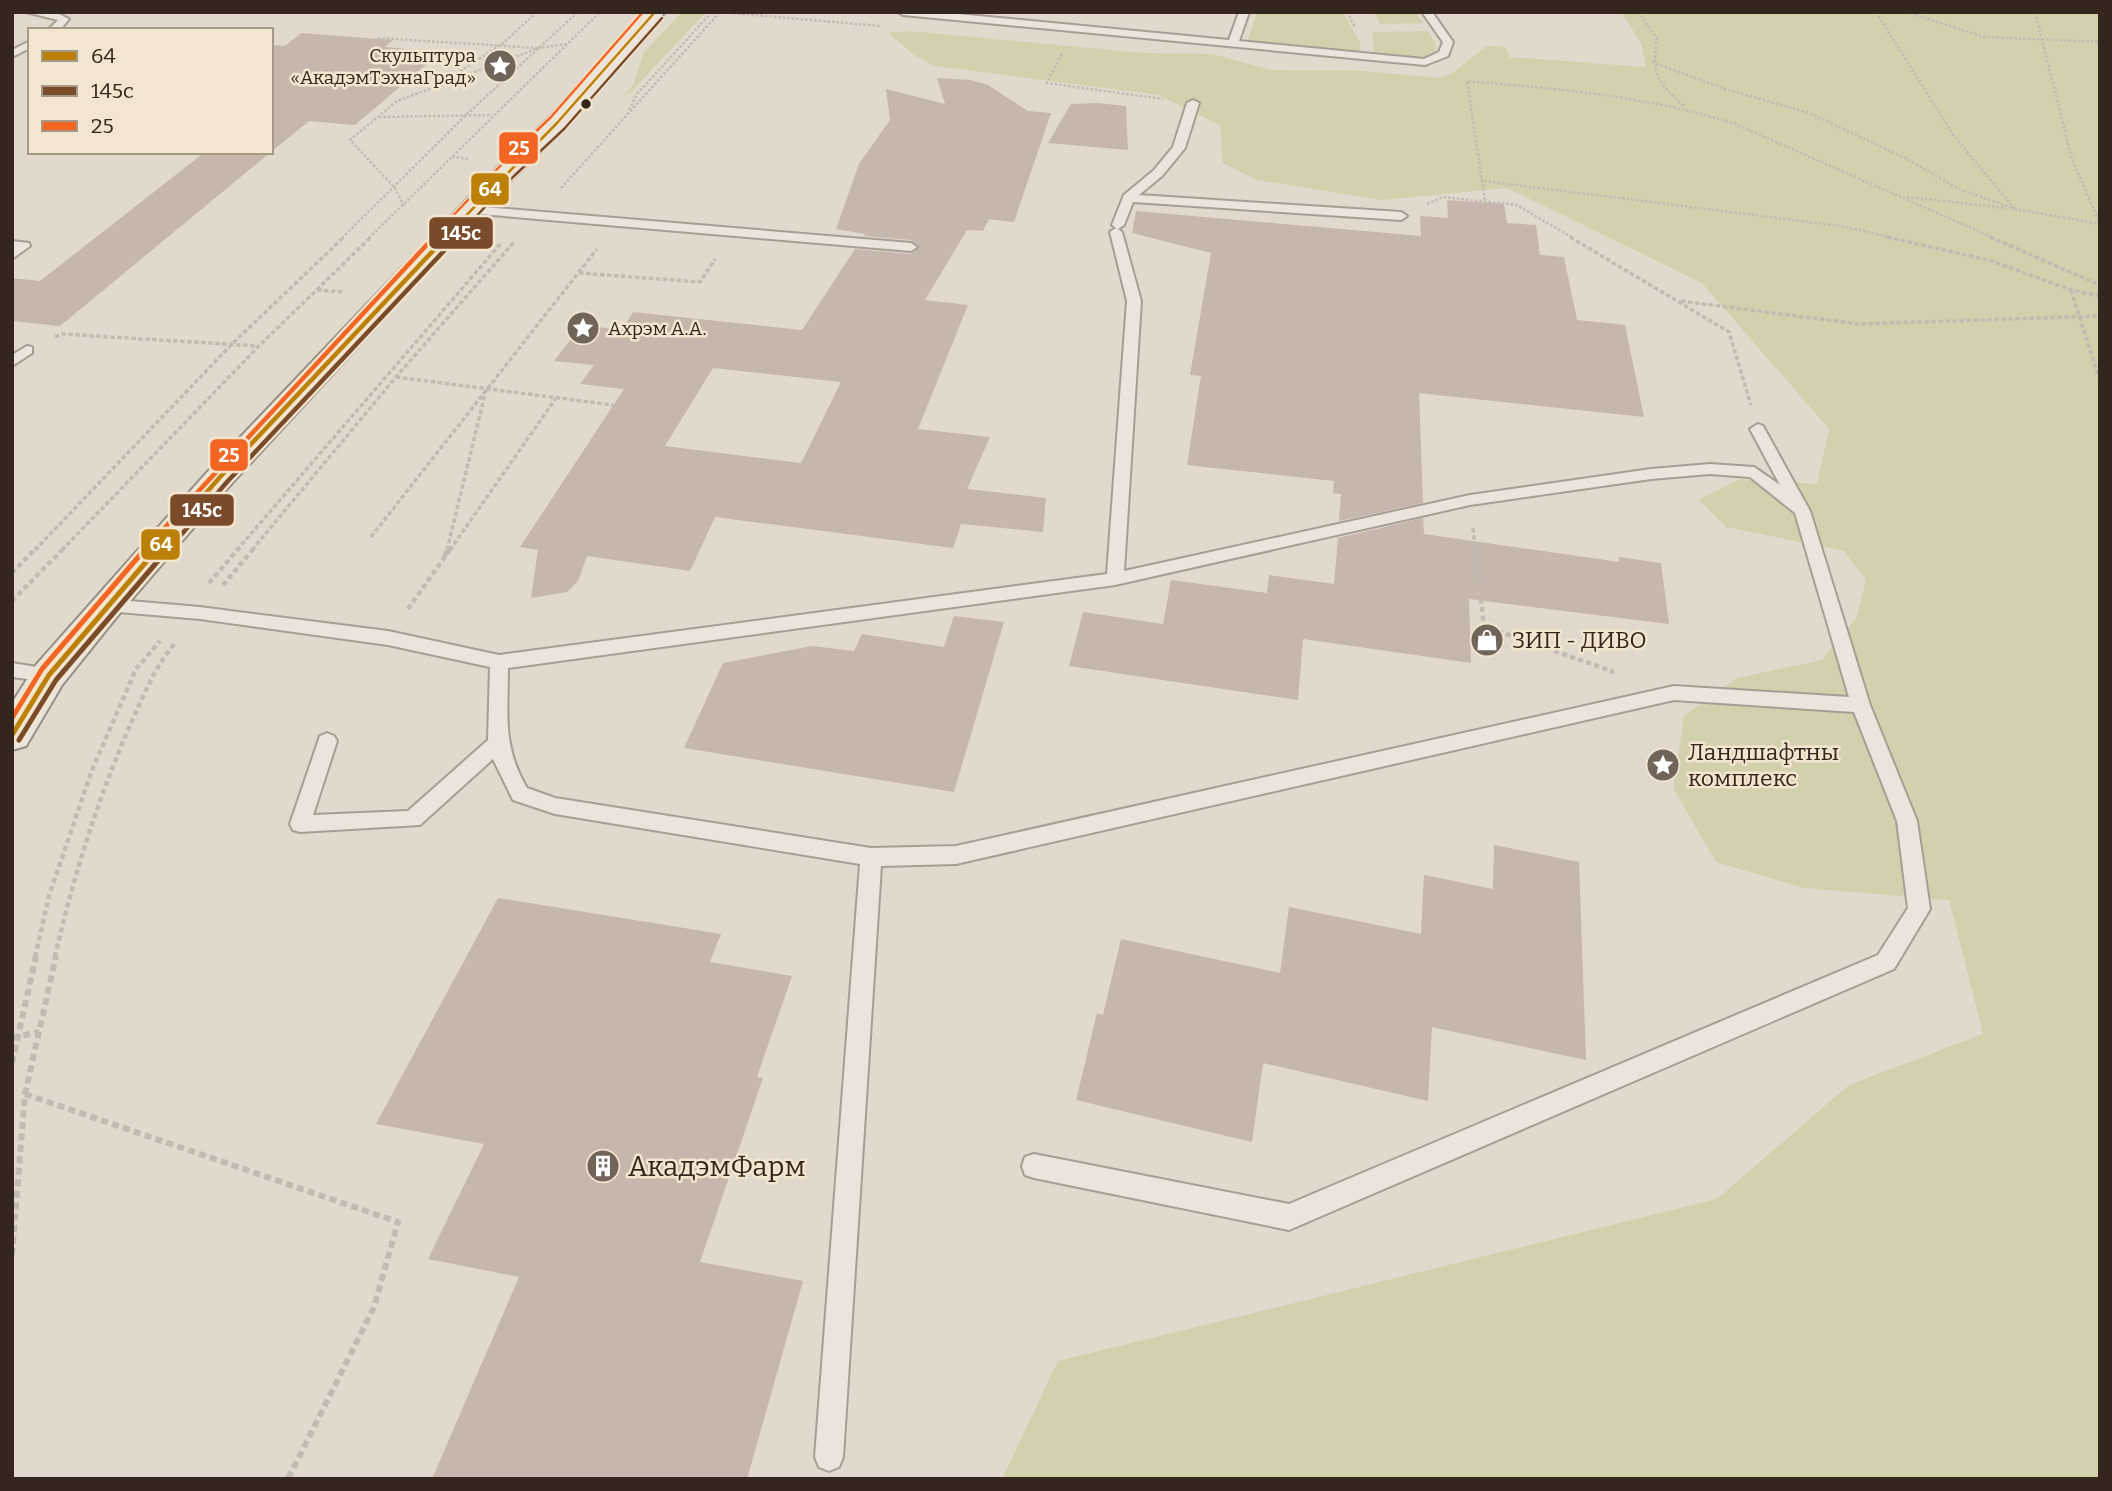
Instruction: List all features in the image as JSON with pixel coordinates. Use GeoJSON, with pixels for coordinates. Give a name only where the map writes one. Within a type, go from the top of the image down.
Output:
{"type":"FeatureCollection","features":[{"type":"Feature","properties":{"kind":"main road"},"geometry":{"type":"LineString","coordinates":[[12,735],[49,675],[221,476],[604,72],[655,12]]}},
{"type":"Feature","properties":{"kind":"lane"},"geometry":{"type":"LineString","coordinates":[[31,12],[51,14],[64,19],[56,28]]}},
{"type":"Feature","properties":{"kind":"lane"},"geometry":{"type":"LineString","coordinates":[[903,12],[1425,62],[1444,54],[1448,41],[1427,12]]}},
{"type":"Feature","properties":{"kind":"lane"},"geometry":{"type":"LineString","coordinates":[[1233,43],[1244,12]]}},
{"type":"Feature","properties":{"kind":"lane"},"geometry":{"type":"LineString","coordinates":[[12,55],[28,45]]}},
{"type":"Feature","properties":{"kind":"lane"},"geometry":{"type":"LineString","coordinates":[[1115,579],[1134,301],[1117,229],[1128,198],[1158,173],[1179,148],[1194,103]]}},
{"type":"Feature","properties":{"kind":"lane"},"geometry":{"type":"LineString","coordinates":[[1128,198],[1401,216]]}},
{"type":"Feature","properties":{"kind":"lane"},"geometry":{"type":"LineString","coordinates":[[472,210],[912,247]]}},
{"type":"Feature","properties":{"kind":"lane"},"geometry":{"type":"LineString","coordinates":[[12,244],[24,246],[12,255]]}},
{"type":"Feature","properties":{"kind":"lane"},"geometry":{"type":"LineString","coordinates":[[12,362],[27,350]]}},
{"type":"Feature","properties":{"kind":"lane"},"geometry":{"type":"LineString","coordinates":[[1034,1166],[1289,1217],[1886,962],[1919,909],[1907,821],[1861,705],[1802,511],[1758,429]]}},
{"type":"Feature","properties":{"kind":"lane"},"geometry":{"type":"LineString","coordinates":[[107,605],[200,613],[388,638],[499,662],[1115,579],[1470,500],[1651,474],[1710,469],[1754,472],[1802,511]]}},
{"type":"Feature","properties":{"kind":"lane"},"geometry":{"type":"LineString","coordinates":[[499,662],[498,743],[508,773],[520,794],[555,806],[871,857],[956,855],[1674,693],[1861,705]]}},
{"type":"Feature","properties":{"kind":"lane"},"geometry":{"type":"LineString","coordinates":[[12,670],[49,675]]}},
{"type":"Feature","properties":{"kind":"lane"},"geometry":{"type":"LineString","coordinates":[[327,741],[300,824],[412,819],[498,743]]}},
{"type":"Feature","properties":{"kind":"lane"},"geometry":{"type":"LineString","coordinates":[[829,1457],[871,857]]}},
{"type":"Feature","properties":{"kind":"path"},"geometry":{"type":"LineString","coordinates":[[436,87],[502,44],[537,12]]}},
{"type":"Feature","properties":{"kind":"path"},"geometry":{"type":"LineString","coordinates":[[12,573],[232,344],[396,188],[467,114],[578,12]]}},
{"type":"Feature","properties":{"kind":"path"},"geometry":{"type":"LineString","coordinates":[[12,601],[259,346],[600,12]]}},
{"type":"Feature","properties":{"kind":"path"},"geometry":{"type":"LineString","coordinates":[[628,114],[637,94],[712,12]]}},
{"type":"Feature","properties":{"kind":"path"},"geometry":{"type":"LineString","coordinates":[[12,1255],[25,1094],[68,901],[112,766],[157,665],[396,376],[720,12]]}},
{"type":"Feature","properties":{"kind":"path"},"geometry":{"type":"LineString","coordinates":[[1638,12],[1657,38],[1652,62],[1659,85],[1686,108]]}},
{"type":"Feature","properties":{"kind":"path"},"geometry":{"type":"LineString","coordinates":[[1876,12],[1954,136],[2015,209]]}},
{"type":"Feature","properties":{"kind":"path"},"geometry":{"type":"LineString","coordinates":[[1906,12],[1986,37],[2100,42]]}},
{"type":"Feature","properties":{"kind":"path"},"geometry":{"type":"LineString","coordinates":[[2035,12],[2072,159],[2100,224]]}},
{"type":"Feature","properties":{"kind":"path"},"geometry":{"type":"LineString","coordinates":[[378,38],[539,48]]}},
{"type":"Feature","properties":{"kind":"path"},"geometry":{"type":"LineString","coordinates":[[404,206],[396,188],[350,140],[397,101],[539,48],[568,44]]}},
{"type":"Feature","properties":{"kind":"path"},"geometry":{"type":"LineString","coordinates":[[1063,51],[1047,83],[1194,103]]}},
{"type":"Feature","properties":{"kind":"path"},"geometry":{"type":"LineString","coordinates":[[1652,62],[1726,89],[1809,113],[1905,158],[1961,190],[2015,209]]}},
{"type":"Feature","properties":{"kind":"path"},"geometry":{"type":"LineString","coordinates":[[1485,201],[1484,181],[1466,80],[1615,96],[1686,108],[1735,124],[2100,285]]}},
{"type":"Feature","properties":{"kind":"path"},"geometry":{"type":"LineString","coordinates":[[377,117],[467,114],[493,116]]}},
{"type":"Feature","properties":{"kind":"path"},"geometry":{"type":"LineString","coordinates":[[1484,181],[1841,226],[1992,261],[2071,290],[2100,296]]}},
{"type":"Feature","properties":{"kind":"path"},"geometry":{"type":"LineString","coordinates":[[1900,196],[2015,209],[2100,224]]}},
{"type":"Feature","properties":{"kind":"path"},"geometry":{"type":"LineString","coordinates":[[1401,216],[1443,197],[1517,205],[1729,332],[1758,429]]}},
{"type":"Feature","properties":{"kind":"path"},"geometry":{"type":"LineString","coordinates":[[371,537],[617,224]]}},
{"type":"Feature","properties":{"kind":"path"},"geometry":{"type":"LineString","coordinates":[[578,272],[700,282],[732,232]]}},
{"type":"Feature","properties":{"kind":"path"},"geometry":{"type":"LineString","coordinates":[[2071,290],[2100,382]]}},
{"type":"Feature","properties":{"kind":"path"},"geometry":{"type":"LineString","coordinates":[[1676,301],[1859,324],[2100,316]]}},
{"type":"Feature","properties":{"kind":"path"},"geometry":{"type":"LineString","coordinates":[[27,350],[62,334],[259,346]]}},
{"type":"Feature","properties":{"kind":"path"},"geometry":{"type":"LineString","coordinates":[[396,376],[612,405]]}},
{"type":"Feature","properties":{"kind":"path"},"geometry":{"type":"LineString","coordinates":[[444,559],[486,390]]}},
{"type":"Feature","properties":{"kind":"path"},"geometry":{"type":"LineString","coordinates":[[388,638],[556,398]]}},
{"type":"Feature","properties":{"kind":"path"},"geometry":{"type":"LineString","coordinates":[[1470,500],[1484,626],[1674,693]]}},
{"type":"Feature","properties":{"kind":"path"},"geometry":{"type":"LineString","coordinates":[[12,1038],[38,1032]]}},
{"type":"Feature","properties":{"kind":"path"},"geometry":{"type":"LineString","coordinates":[[25,1094],[398,1222],[373,1307],[288,1479]]}},
{"type":"Feature","properties":{"kind":"shaded area"},"geometry":{"type":"Polygon","coordinates":[[[682,12],[706,12],[631,92],[623,97],[634,83],[644,52],[682,12]]]}},
{"type":"Feature","properties":{"kind":"shaded area"},"geometry":{"type":"Polygon","coordinates":[[[1257,12],[1343,12],[1360,42],[1360,53],[1247,43],[1257,12]]]}},
{"type":"Feature","properties":{"kind":"shaded area"},"geometry":{"type":"Polygon","coordinates":[[[1374,12],[1416,12],[1423,23],[1380,24],[1374,12]]]}},
{"type":"Feature","properties":{"kind":"shaded area"},"geometry":{"type":"Polygon","coordinates":[[[1621,12],[2100,12],[2100,1479],[1002,1479],[1058,1361],[1717,1199],[1849,1085],[1983,1034],[1949,900],[1804,888],[1716,862],[1673,788],[1684,716],[1737,678],[1822,660],[1856,619],[1866,580],[1844,551],[1726,527],[1699,500],[1740,479],[1817,484],[1829,429],[1702,283],[1507,188],[1382,200],[1257,180],[1223,163],[1220,125],[1158,95],[935,66],[914,55],[889,33],[909,31],[1143,53],[1212,54],[1271,70],[1363,71],[1440,78],[1451,74],[1487,46],[1505,47],[1509,57],[1646,67],[1641,43],[1621,12]]]}},
{"type":"Feature","properties":{"kind":"shaded area"},"geometry":{"type":"Polygon","coordinates":[[[1428,31],[1437,46],[1431,56],[1420,58],[1374,53],[1372,32],[1428,31]]]}},
{"type":"Feature","properties":{"kind":"building"},"geometry":{"type":"Polygon","coordinates":[[[301,33],[393,40],[385,47],[441,52],[355,125],[309,121],[273,150],[273,45],[285,46],[301,33]]]}},
{"type":"Feature","properties":{"kind":"building"},"geometry":{"type":"Polygon","coordinates":[[[937,78],[971,80],[988,85],[1028,111],[1051,113],[1014,222],[989,219],[983,231],[967,230],[925,300],[968,305],[918,429],[990,437],[967,489],[1046,498],[1043,532],[961,524],[953,548],[715,517],[690,571],[587,556],[578,581],[567,592],[531,598],[538,550],[520,547],[624,389],[580,384],[594,365],[554,361],[582,325],[622,330],[633,312],[802,330],[855,249],[911,254],[918,249],[918,245],[911,240],[864,236],[865,234],[836,229],[859,164],[890,120],[886,89],[945,104],[937,78]],[[713,368],[665,446],[801,463],[841,382],[713,368]]]}},
{"type":"Feature","properties":{"kind":"building"},"geometry":{"type":"Polygon","coordinates":[[[1071,104],[1126,106],[1128,150],[1048,143],[1071,104]]]}},
{"type":"Feature","properties":{"kind":"building"},"geometry":{"type":"Polygon","coordinates":[[[202,154],[269,154],[60,326],[12,321],[12,278],[40,281],[202,154]]]}},
{"type":"Feature","properties":{"kind":"building"},"geometry":{"type":"Polygon","coordinates":[[[1447,200],[1504,204],[1507,223],[1536,225],[1540,255],[1564,257],[1577,320],[1625,325],[1644,417],[1419,393],[1423,503],[1339,521],[1341,494],[1333,493],[1334,481],[1187,465],[1201,376],[1190,375],[1211,253],[1132,233],[1136,211],[1421,236],[1420,216],[1448,218],[1447,200]]]}},
{"type":"Feature","properties":{"kind":"building"},"geometry":{"type":"Polygon","coordinates":[[[1423,518],[1424,534],[1619,562],[1619,557],[1661,563],[1669,624],[1469,599],[1471,663],[1303,639],[1298,700],[1069,666],[1083,612],[1163,624],[1171,580],[1267,593],[1269,575],[1334,584],[1338,538],[1423,518]]]}},
{"type":"Feature","properties":{"kind":"building"},"geometry":{"type":"Polygon","coordinates":[[[954,616],[1004,622],[954,792],[684,748],[723,663],[812,646],[854,651],[862,634],[944,647],[954,616]]]}},
{"type":"Feature","properties":{"kind":"building"},"geometry":{"type":"Polygon","coordinates":[[[1494,845],[1579,862],[1586,1060],[1432,1027],[1428,1101],[1263,1063],[1252,1142],[1076,1100],[1097,1013],[1103,1015],[1121,939],[1280,973],[1289,907],[1421,934],[1424,875],[1493,889],[1494,845]]]}},
{"type":"Feature","properties":{"kind":"building","name":"АкадэмФарм"},"geometry":{"type":"Polygon","coordinates":[[[498,898],[721,934],[710,962],[792,976],[757,1077],[763,1078],[700,1262],[803,1281],[747,1479],[432,1479],[519,1277],[428,1259],[484,1144],[376,1124],[498,898]]]}},
{"type":"Feature","properties":{"kind":"transit line","name":"25"},"geometry":{"type":"LineString","coordinates":[[12,718],[42,669],[100,599],[215,470],[502,164],[551,117],[643,12]]}},
{"type":"Feature","properties":{"kind":"transit line","name":"64"},"geometry":{"type":"LineString","coordinates":[[12,735],[49,675],[221,476],[508,170],[557,123],[655,12]]}},
{"type":"Feature","properties":{"kind":"transit line","name":"145с"},"geometry":{"type":"LineString","coordinates":[[19,740],[56,680],[227,482],[514,176],[564,129],[662,18]]}},
{"type":"Feature","properties":{"kind":"place","name":"Скульптура «АкадэмТэхнаГрад»"},"geometry":{"type":"Point","coordinates":[500,66]}},
{"type":"Feature","properties":{"kind":"place","name":"Ахрэм А.А."},"geometry":{"type":"Point","coordinates":[583,328]}},
{"type":"Feature","properties":{"kind":"place","name":"ЗИП - ДИВО"},"geometry":{"type":"Point","coordinates":[1487,640]}},
{"type":"Feature","properties":{"kind":"place","name":"Ландшафтны комплекс"},"geometry":{"type":"Point","coordinates":[1663,765]}},
{"type":"Feature","properties":{"kind":"place","name":"АкадэмФарм"},"geometry":{"type":"Point","coordinates":[603,1166]}}]}
